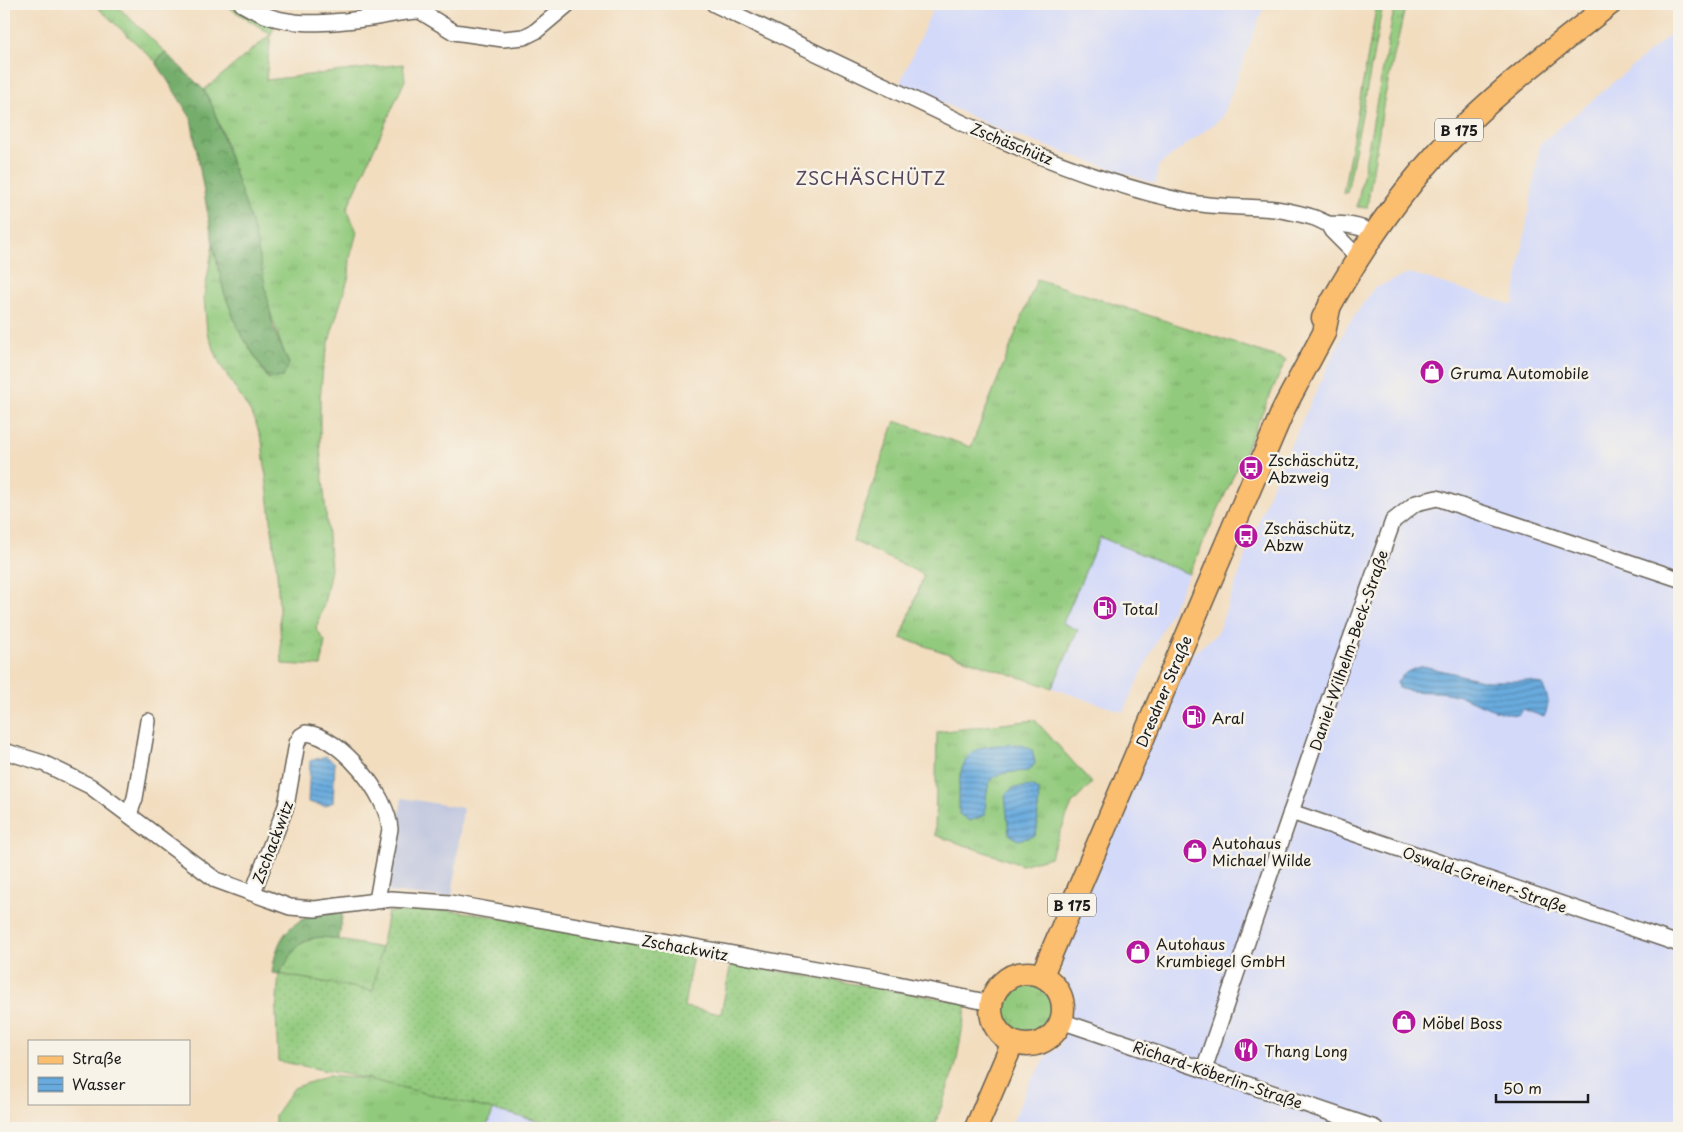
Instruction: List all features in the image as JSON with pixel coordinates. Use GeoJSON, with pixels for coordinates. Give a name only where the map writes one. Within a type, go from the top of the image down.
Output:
{"type":"FeatureCollection","features":[{"type":"Feature","properties":{"kind":"main road","name":"B 175"},"geometry":{"type":"LineString","coordinates":[[1373,234],[1412,182],[1466,123],[1610,4]]}},
{"type":"Feature","properties":{"kind":"main road","name":"Dresdner Straße"},"geometry":{"type":"LineString","coordinates":[[1042,975],[1286,406],[1298,369],[1330,304],[1373,234]]}},
{"type":"Feature","properties":{"kind":"main road"},"geometry":{"type":"LineString","coordinates":[[1028,972],[1042,975],[1055,986],[1060,994],[1063,1004],[1061,1022],[1055,1032],[1046,1040],[1024,1045],[1013,1042],[1003,1036],[995,1027],[991,1016],[991,1003],[994,994],[1008,978],[1028,972]]}},
{"type":"Feature","properties":{"kind":"main road"},"geometry":{"type":"LineString","coordinates":[[976,1128],[1013,1042]]}},
{"type":"Feature","properties":{"kind":"street"},"geometry":{"type":"LineString","coordinates":[[242,4],[269,18],[298,23],[370,18],[420,10],[454,32],[503,39],[524,37],[536,31],[568,4]]}},
{"type":"Feature","properties":{"kind":"street","name":"Zschäschütz"},"geometry":{"type":"LineString","coordinates":[[714,4],[969,126],[1010,144],[1071,166],[1164,197],[1221,206],[1276,209],[1328,224],[1338,223],[1367,230],[1373,234]]}},
{"type":"Feature","properties":{"kind":"street"},"geometry":{"type":"LineString","coordinates":[[1328,224],[1332,231],[1358,257]]}},
{"type":"Feature","properties":{"kind":"street","name":"Daniel-Wilhelm-Beck-Straße"},"geometry":{"type":"LineString","coordinates":[[1204,1069],[1291,812],[1393,521],[1416,503],[1437,498],[1679,579]]}},
{"type":"Feature","properties":{"kind":"street"},"geometry":{"type":"LineString","coordinates":[[129,814],[135,798],[148,721]]}},
{"type":"Feature","properties":{"kind":"street","name":"Zschackwitz"},"geometry":{"type":"LineString","coordinates":[[252,892],[286,806],[298,743],[301,736],[306,733],[327,739],[340,749],[385,806],[390,818],[390,830],[377,900]]}},
{"type":"Feature","properties":{"kind":"street","name":"Zschackwitz"},"geometry":{"type":"LineString","coordinates":[[4,751],[44,763],[90,786],[201,871],[226,885],[252,892],[290,907],[315,909],[377,900],[429,901],[473,907],[883,981],[991,1003]]}},
{"type":"Feature","properties":{"kind":"street","name":"Oswald-Greiner-Straße"},"geometry":{"type":"LineString","coordinates":[[1291,812],[1679,944]]}},
{"type":"Feature","properties":{"kind":"street","name":"Richard-Köberlin-Straße"},"geometry":{"type":"LineString","coordinates":[[1061,1022],[1375,1128]]}},
{"type":"Feature","properties":{"kind":"shaded area"},"geometry":{"type":"Polygon","coordinates":[[[935,4],[1265,4],[1222,118],[1158,166],[1156,184],[1000,130],[900,83],[935,4]]]}},
{"type":"Feature","properties":{"kind":"shaded area"},"geometry":{"type":"Polygon","coordinates":[[[1679,27],[1679,1128],[1010,1128],[1029,1083],[1049,1054],[1060,1047],[1067,1026],[1068,992],[1059,959],[1184,661],[1217,634],[1272,485],[1346,328],[1374,288],[1410,273],[1513,305],[1540,144],[1679,27]]]}},
{"type":"Feature","properties":{"kind":"shaded area"},"geometry":{"type":"Polygon","coordinates":[[[1100,537],[1189,574],[1123,712],[1052,688],[1077,630],[1062,623],[1100,537]]]}},
{"type":"Feature","properties":{"kind":"shaded area"},"geometry":{"type":"Polygon","coordinates":[[[402,798],[463,808],[452,898],[387,892],[402,798]]]}},
{"type":"Feature","properties":{"kind":"shaded area"},"geometry":{"type":"Polygon","coordinates":[[[494,1109],[566,1128],[486,1128],[494,1109]]]}},
{"type":"Feature","properties":{"kind":"green space"},"geometry":{"type":"Polygon","coordinates":[[[94,4],[115,4],[165,52],[156,62],[94,4]]]}},
{"type":"Feature","properties":{"kind":"green space"},"geometry":{"type":"Polygon","coordinates":[[[223,4],[235,4],[276,24],[271,34],[223,4]]]}},
{"type":"Feature","properties":{"kind":"green space"},"geometry":{"type":"Polygon","coordinates":[[[1377,4],[1383,4],[1347,193],[1343,193],[1377,4]]]}},
{"type":"Feature","properties":{"kind":"green space"},"geometry":{"type":"Polygon","coordinates":[[[1395,4],[1406,4],[1384,100],[1367,208],[1357,207],[1395,4]]]}},
{"type":"Feature","properties":{"kind":"green space"},"geometry":{"type":"Polygon","coordinates":[[[271,34],[266,80],[403,64],[405,80],[347,209],[357,232],[350,258],[349,276],[323,367],[320,400],[320,446],[331,569],[324,604],[316,629],[325,641],[321,666],[282,664],[277,572],[262,441],[254,418],[220,364],[207,332],[204,297],[213,244],[224,292],[238,329],[268,379],[289,364],[265,297],[236,180],[219,123],[204,90],[271,34]]]}},
{"type":"Feature","properties":{"kind":"green space"},"geometry":{"type":"Polygon","coordinates":[[[165,52],[204,90],[212,105],[255,233],[273,327],[289,364],[283,377],[269,379],[238,329],[224,292],[213,244],[191,118],[156,62],[165,52]]]}},
{"type":"Feature","properties":{"kind":"green space"},"geometry":{"type":"Polygon","coordinates":[[[1037,279],[1286,360],[1189,574],[1100,537],[1063,623],[1078,630],[1052,688],[901,638],[924,575],[853,541],[895,421],[971,447],[1037,279]]]}},
{"type":"Feature","properties":{"kind":"green space"},"geometry":{"type":"Polygon","coordinates":[[[1035,720],[1092,783],[1072,804],[1050,857],[1022,865],[935,835],[937,732],[1035,720]]]}},
{"type":"Feature","properties":{"kind":"green space"},"geometry":{"type":"Polygon","coordinates":[[[432,908],[479,914],[693,954],[684,1007],[721,1014],[731,963],[967,1003],[956,1064],[934,1128],[566,1128],[368,1079],[278,1061],[276,1012],[279,974],[373,991],[388,912],[432,908]]]}},
{"type":"Feature","properties":{"kind":"green space"},"geometry":{"type":"Polygon","coordinates":[[[343,909],[339,939],[316,938],[302,943],[279,974],[272,973],[279,944],[293,926],[314,915],[343,909]]]}},
{"type":"Feature","properties":{"kind":"green space"},"geometry":{"type":"Polygon","coordinates":[[[319,936],[381,948],[374,991],[279,974],[296,946],[319,936]]]}},
{"type":"Feature","properties":{"kind":"green space"},"geometry":{"type":"Polygon","coordinates":[[[1027,981],[1038,983],[1047,989],[1053,998],[1055,1009],[1053,1020],[1047,1029],[1038,1035],[1027,1037],[1016,1035],[1007,1029],[1001,1020],[999,1009],[1001,998],[1007,989],[1016,983],[1027,981]]]}},
{"type":"Feature","properties":{"kind":"green space"},"geometry":{"type":"Polygon","coordinates":[[[328,1076],[368,1079],[494,1109],[486,1128],[275,1128],[275,1115],[294,1088],[328,1076]]]}},
{"type":"Feature","properties":{"kind":"water"},"geometry":{"type":"Polygon","coordinates":[[[1423,666],[1486,681],[1531,681],[1542,685],[1548,701],[1546,712],[1544,717],[1523,709],[1518,715],[1509,714],[1452,694],[1411,691],[1398,688],[1397,681],[1407,672],[1423,666]]]}},
{"type":"Feature","properties":{"kind":"water"},"geometry":{"type":"Polygon","coordinates":[[[1020,744],[1032,750],[1035,763],[1029,771],[1005,773],[992,779],[987,792],[985,815],[970,821],[959,814],[960,776],[966,759],[981,748],[995,745],[1020,744]]]}},
{"type":"Feature","properties":{"kind":"water"},"geometry":{"type":"Polygon","coordinates":[[[326,756],[335,763],[333,802],[325,806],[308,802],[310,761],[326,756]]]}},
{"type":"Feature","properties":{"kind":"water"},"geometry":{"type":"Polygon","coordinates":[[[1032,786],[1039,791],[1037,829],[1035,836],[1018,840],[1009,834],[1005,795],[1013,788],[1032,786]]]}},
{"type":"Feature","properties":{"kind":"place","name":"Gruma Automobile"},"geometry":{"type":"Point","coordinates":[1432,372]}},
{"type":"Feature","properties":{"kind":"place","name":"Zschäschütz, Abzweig"},"geometry":{"type":"Point","coordinates":[1251,468]}},
{"type":"Feature","properties":{"kind":"place","name":"Zschäschütz, Abzw"},"geometry":{"type":"Point","coordinates":[1246,536]}},
{"type":"Feature","properties":{"kind":"place","name":"Total"},"geometry":{"type":"Point","coordinates":[1105,608]}},
{"type":"Feature","properties":{"kind":"place","name":"Aral"},"geometry":{"type":"Point","coordinates":[1194,717]}},
{"type":"Feature","properties":{"kind":"place","name":"Autohaus Michael Wilde"},"geometry":{"type":"Point","coordinates":[1195,851]}},
{"type":"Feature","properties":{"kind":"place","name":"Autohaus Krumbiegel GmbH"},"geometry":{"type":"Point","coordinates":[1138,952]}},
{"type":"Feature","properties":{"kind":"place","name":"Möbel Boss"},"geometry":{"type":"Point","coordinates":[1404,1022]}},
{"type":"Feature","properties":{"kind":"place","name":"Thang Long"},"geometry":{"type":"Point","coordinates":[1246,1050]}},
{"type":"Feature","properties":{"kind":"district","name":"ZSCHÄSCHÜTZ"},"geometry":{"type":"Point","coordinates":[871,177]}}]}
